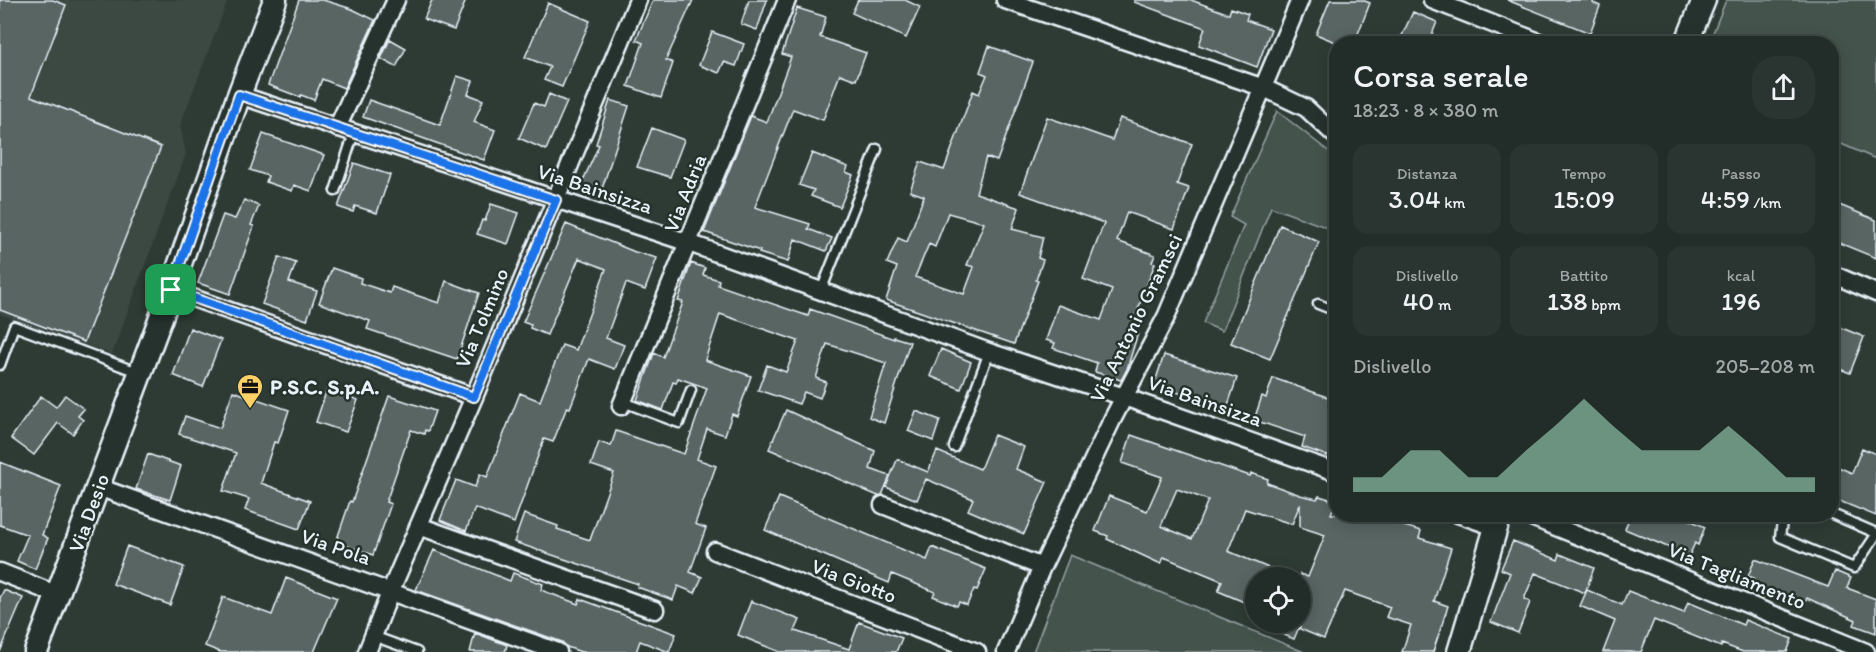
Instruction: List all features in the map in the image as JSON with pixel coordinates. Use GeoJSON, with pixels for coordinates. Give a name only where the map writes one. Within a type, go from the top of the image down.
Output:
{"type":"FeatureCollection","features":[{"type":"Feature","properties":{"kind":"street","name":"Via Desio"},"geometry":{"type":"LineString","coordinates":[[36,652],[171,290],[239,95],[275,0]]}},
{"type":"Feature","properties":{"kind":"street"},"geometry":{"type":"LineString","coordinates":[[337,128],[396,0]]}},
{"type":"Feature","properties":{"kind":"street","name":"Via Tolmino"},"geometry":{"type":"LineString","coordinates":[[367,652],[638,0]]}},
{"type":"Feature","properties":{"kind":"street","name":"Via Adria"},"geometry":{"type":"LineString","coordinates":[[622,404],[787,0]]}},
{"type":"Feature","properties":{"kind":"street"},"geometry":{"type":"LineString","coordinates":[[1005,0],[1264,88],[1306,108],[1329,129]]}},
{"type":"Feature","properties":{"kind":"street","name":"Via Antonio Gramsci"},"geometry":{"type":"LineString","coordinates":[[1006,652],[1042,567],[1124,397],[1166,317],[1300,0]]}},
{"type":"Feature","properties":{"kind":"street"},"geometry":{"type":"LineString","coordinates":[[1432,0],[1524,36]]}},
{"type":"Feature","properties":{"kind":"street"},"geometry":{"type":"LineString","coordinates":[[1689,36],[1704,0]]}},
{"type":"Feature","properties":{"kind":"street","name":"Via Bainsizza"},"geometry":{"type":"LineString","coordinates":[[239,95],[689,243],[989,352],[1329,470]]}},
{"type":"Feature","properties":{"kind":"street"},"geometry":{"type":"LineString","coordinates":[[1839,277],[1876,293]]}},
{"type":"Feature","properties":{"kind":"street"},"geometry":{"type":"LineString","coordinates":[[171,290],[474,397]]}},
{"type":"Feature","properties":{"kind":"street","name":"Via Pola"},"geometry":{"type":"LineString","coordinates":[[98,487],[391,590],[558,652]]}},
{"type":"Feature","properties":{"kind":"street"},"geometry":{"type":"LineString","coordinates":[[883,505],[1042,567]]}},
{"type":"Feature","properties":{"kind":"street"},"geometry":{"type":"LineString","coordinates":[[1459,652],[1498,522]]}},
{"type":"Feature","properties":{"kind":"street","name":"Via Tagliamento"},"geometry":{"type":"LineString","coordinates":[[1544,522],[1866,652]]}},
{"type":"Feature","properties":{"kind":"street"},"geometry":{"type":"LineString","coordinates":[[419,526],[655,610]]}},
{"type":"Feature","properties":{"kind":"street","name":"Via Giotto"},"geometry":{"type":"LineString","coordinates":[[715,551],[978,652]]}},
{"type":"Feature","properties":{"kind":"street"},"geometry":{"type":"LineString","coordinates":[[0,572],[58,595]]}},
{"type":"Feature","properties":{"kind":"lane"},"geometry":{"type":"LineString","coordinates":[[335,191],[354,134]]}},
{"type":"Feature","properties":{"kind":"lane"},"geometry":{"type":"LineString","coordinates":[[821,291],[877,149]]}},
{"type":"Feature","properties":{"kind":"lane"},"geometry":{"type":"LineString","coordinates":[[1318,304],[1329,308]]}},
{"type":"Feature","properties":{"kind":"lane"},"geometry":{"type":"LineString","coordinates":[[0,365],[14,326],[140,373]]}},
{"type":"Feature","properties":{"kind":"lane"},"geometry":{"type":"LineString","coordinates":[[954,447],[989,352]]}},
{"type":"Feature","properties":{"kind":"lane","name":"Via Adria"},"geometry":{"type":"LineString","coordinates":[[622,404],[679,423],[692,390]]}},
{"type":"Feature","properties":{"kind":"lane"},"geometry":{"type":"LineString","coordinates":[[1782,522],[1780,537],[1854,568],[1876,534],[1839,517]]}},
{"type":"Feature","properties":{"kind":"lane"},"geometry":{"type":"LineString","coordinates":[[373,636],[417,652]]}},
{"type":"Feature","properties":{"kind":"shaded area"},"geometry":{"type":"Polygon","coordinates":[[[0,0],[228,0],[180,125],[186,154],[112,354],[0,314],[0,0]]]}},
{"type":"Feature","properties":{"kind":"shaded area"},"geometry":{"type":"Polygon","coordinates":[[[1726,0],[1876,0],[1876,159],[1839,143],[1839,36],[1712,36],[1726,0]]]}},
{"type":"Feature","properties":{"kind":"shaded area"},"geometry":{"type":"Polygon","coordinates":[[[1277,111],[1329,152],[1329,228],[1271,207],[1222,331],[1203,323],[1244,225],[1230,217],[1277,111]]]}},
{"type":"Feature","properties":{"kind":"shaded area"},"geometry":{"type":"Polygon","coordinates":[[[1070,555],[1245,628],[1245,633],[1258,633],[1304,652],[1033,652],[1070,555]]]}},
{"type":"Feature","properties":{"kind":"building"},"geometry":{"type":"Polygon","coordinates":[[[0,0],[53,0],[66,5],[31,96],[161,147],[84,342],[0,310],[0,0]]]}},
{"type":"Feature","properties":{"kind":"building"},"geometry":{"type":"Polygon","coordinates":[[[299,0],[323,0],[352,9],[375,20],[344,88],[322,79],[314,100],[268,85],[299,0]]]}},
{"type":"Feature","properties":{"kind":"building"},"geometry":{"type":"Polygon","coordinates":[[[432,0],[466,0],[454,30],[424,19],[432,0]]]}},
{"type":"Feature","properties":{"kind":"building"},"geometry":{"type":"Polygon","coordinates":[[[653,0],[693,0],[666,60],[673,63],[661,98],[628,86],[643,43],[636,40],[653,0]]]}},
{"type":"Feature","properties":{"kind":"building"},"geometry":{"type":"Polygon","coordinates":[[[749,0],[767,0],[757,30],[741,24],[749,0]]]}},
{"type":"Feature","properties":{"kind":"building"},"geometry":{"type":"Polygon","coordinates":[[[858,0],[905,0],[920,7],[906,38],[852,13],[858,0]]]}},
{"type":"Feature","properties":{"kind":"building"},"geometry":{"type":"Polygon","coordinates":[[[1134,0],[1191,0],[1229,14],[1231,8],[1248,14],[1246,20],[1271,29],[1257,67],[1199,45],[1205,28],[1134,2],[1134,0]]]}},
{"type":"Feature","properties":{"kind":"building"},"geometry":{"type":"Polygon","coordinates":[[[1330,0],[1362,0],[1370,3],[1357,36],[1329,36],[1329,39],[1316,34],[1330,0]]]}},
{"type":"Feature","properties":{"kind":"building"},"geometry":{"type":"Polygon","coordinates":[[[1507,0],[1594,0],[1593,3],[1600,6],[1590,33],[1507,0]]]}},
{"type":"Feature","properties":{"kind":"building"},"geometry":{"type":"Polygon","coordinates":[[[548,3],[590,21],[562,87],[544,80],[550,67],[525,57],[548,3]]]}},
{"type":"Feature","properties":{"kind":"building"},"geometry":{"type":"Polygon","coordinates":[[[797,8],[826,17],[820,37],[866,53],[856,80],[840,74],[823,120],[793,109],[755,207],[810,224],[808,229],[832,238],[826,251],[795,239],[788,262],[704,232],[751,116],[767,122],[791,57],[782,54],[797,8]]]}},
{"type":"Feature","properties":{"kind":"building"},"geometry":{"type":"Polygon","coordinates":[[[1413,12],[1437,22],[1431,36],[1402,36],[1413,12]]]}},
{"type":"Feature","properties":{"kind":"building"},"geometry":{"type":"Polygon","coordinates":[[[712,32],[744,44],[736,66],[724,62],[719,73],[699,65],[712,32]]]}},
{"type":"Feature","properties":{"kind":"building"},"geometry":{"type":"Polygon","coordinates":[[[390,39],[406,48],[396,67],[381,59],[390,39]]]}},
{"type":"Feature","properties":{"kind":"building"},"geometry":{"type":"Polygon","coordinates":[[[989,46],[1033,62],[997,161],[986,157],[976,193],[1019,208],[1012,229],[1043,237],[1038,258],[1043,260],[1036,280],[1038,281],[1014,344],[886,300],[897,267],[887,263],[898,238],[907,242],[924,196],[910,191],[920,162],[944,170],[973,91],[979,94],[987,75],[980,72],[989,46]],[[948,213],[935,247],[929,244],[915,277],[964,294],[974,267],[967,265],[984,223],[948,213]]]}},
{"type":"Feature","properties":{"kind":"building"},"geometry":{"type":"Polygon","coordinates":[[[457,76],[473,81],[468,94],[483,100],[474,122],[495,130],[484,160],[363,117],[369,100],[440,125],[457,76]]]}},
{"type":"Feature","properties":{"kind":"building"},"geometry":{"type":"Polygon","coordinates":[[[549,94],[567,102],[546,150],[519,138],[534,103],[544,107],[549,94]]]}},
{"type":"Feature","properties":{"kind":"building"},"geometry":{"type":"Polygon","coordinates":[[[610,100],[629,106],[599,198],[586,194],[581,185],[599,145],[596,144],[610,100]]]}},
{"type":"Feature","properties":{"kind":"building"},"geometry":{"type":"Polygon","coordinates":[[[1047,117],[1112,140],[1120,118],[1192,144],[1177,184],[1189,188],[1174,229],[1127,212],[1117,241],[1155,255],[1152,262],[1155,263],[1130,331],[1138,333],[1127,369],[1121,380],[1095,372],[1097,363],[1053,348],[1055,343],[1046,340],[1058,305],[1101,320],[1112,290],[1083,279],[1104,223],[1020,193],[1047,117]]]}},
{"type":"Feature","properties":{"kind":"building"},"geometry":{"type":"Polygon","coordinates":[[[652,128],[684,140],[670,177],[637,167],[652,128]]]}},
{"type":"Feature","properties":{"kind":"building"},"geometry":{"type":"Polygon","coordinates":[[[263,134],[324,155],[311,191],[294,185],[292,191],[266,182],[268,176],[250,170],[263,134]]]}},
{"type":"Feature","properties":{"kind":"building"},"geometry":{"type":"Polygon","coordinates":[[[812,153],[848,167],[846,172],[853,175],[840,207],[811,196],[814,190],[799,185],[812,153]]]}},
{"type":"Feature","properties":{"kind":"building"},"geometry":{"type":"Polygon","coordinates":[[[354,163],[390,175],[377,213],[355,206],[353,212],[338,207],[354,163]]]}},
{"type":"Feature","properties":{"kind":"building"},"geometry":{"type":"Polygon","coordinates":[[[244,200],[259,206],[230,294],[198,283],[223,215],[235,219],[244,200]]]}},
{"type":"Feature","properties":{"kind":"building"},"geometry":{"type":"Polygon","coordinates":[[[491,204],[519,213],[508,244],[477,234],[491,204]]]}},
{"type":"Feature","properties":{"kind":"building"},"geometry":{"type":"Polygon","coordinates":[[[1839,205],[1876,220],[1876,258],[1839,243],[1839,205]]]}},
{"type":"Feature","properties":{"kind":"building"},"geometry":{"type":"Polygon","coordinates":[[[566,224],[635,252],[657,258],[645,290],[626,283],[606,338],[624,345],[615,369],[589,359],[570,408],[567,407],[553,442],[544,439],[514,523],[475,508],[466,531],[440,520],[456,480],[475,487],[480,474],[487,477],[520,393],[540,401],[562,345],[576,350],[606,269],[579,258],[547,335],[530,328],[531,325],[523,322],[566,224]]]}},
{"type":"Feature","properties":{"kind":"building"},"geometry":{"type":"Polygon","coordinates":[[[1280,225],[1319,242],[1270,359],[1231,343],[1280,225]]]}},
{"type":"Feature","properties":{"kind":"building"},"geometry":{"type":"Polygon","coordinates":[[[279,257],[296,263],[289,282],[317,291],[307,320],[262,304],[279,257]]]}},
{"type":"Feature","properties":{"kind":"building"},"geometry":{"type":"Polygon","coordinates":[[[691,263],[705,268],[703,275],[719,280],[718,285],[808,316],[810,309],[894,339],[894,337],[910,342],[884,423],[869,417],[886,363],[827,344],[816,378],[826,382],[820,398],[804,392],[799,404],[758,390],[767,365],[786,372],[798,341],[720,314],[705,360],[751,376],[737,416],[732,414],[725,435],[707,429],[697,459],[716,466],[695,524],[706,528],[690,572],[702,577],[695,593],[678,586],[673,600],[637,587],[638,584],[514,542],[524,514],[558,526],[557,529],[590,540],[614,473],[591,465],[599,442],[611,446],[616,431],[684,454],[707,388],[678,378],[676,383],[673,382],[663,410],[637,400],[654,353],[663,357],[683,302],[678,301],[691,263]]]}},
{"type":"Feature","properties":{"kind":"building"},"geometry":{"type":"Polygon","coordinates":[[[332,268],[361,278],[360,283],[390,293],[392,287],[439,303],[446,281],[479,293],[457,359],[367,329],[370,321],[319,303],[332,268]]]}},
{"type":"Feature","properties":{"kind":"building"},"geometry":{"type":"Polygon","coordinates":[[[1839,327],[1864,337],[1850,373],[1839,369],[1839,327]]]}},
{"type":"Feature","properties":{"kind":"building"},"geometry":{"type":"Polygon","coordinates":[[[190,328],[221,340],[203,387],[173,375],[190,328]]]}},
{"type":"Feature","properties":{"kind":"building"},"geometry":{"type":"Polygon","coordinates":[[[941,349],[971,362],[961,389],[930,376],[941,349]]]}},
{"type":"Feature","properties":{"kind":"building"},"geometry":{"type":"Polygon","coordinates":[[[1164,355],[1237,378],[1227,408],[1154,385],[1164,355]]]}},
{"type":"Feature","properties":{"kind":"building"},"geometry":{"type":"Polygon","coordinates":[[[1273,378],[1329,398],[1329,457],[1302,447],[1305,437],[1254,420],[1262,396],[1266,398],[1273,378]]]}},
{"type":"Feature","properties":{"kind":"building"},"geometry":{"type":"Polygon","coordinates":[[[327,389],[358,400],[346,432],[316,422],[327,389]]]}},
{"type":"Feature","properties":{"kind":"building"},"geometry":{"type":"Polygon","coordinates":[[[233,391],[289,410],[278,443],[274,442],[261,483],[310,501],[299,529],[245,510],[249,499],[223,491],[236,453],[179,434],[185,416],[220,428],[233,391]]]}},
{"type":"Feature","properties":{"kind":"building"},"geometry":{"type":"Polygon","coordinates":[[[65,395],[84,409],[78,416],[83,420],[73,434],[58,423],[34,455],[11,438],[41,396],[56,407],[65,395]]]}},
{"type":"Feature","properties":{"kind":"building"},"geometry":{"type":"Polygon","coordinates":[[[389,396],[435,411],[428,431],[425,430],[424,434],[411,430],[386,502],[391,504],[373,555],[336,542],[389,396]]]}},
{"type":"Feature","properties":{"kind":"building"},"geometry":{"type":"Polygon","coordinates":[[[786,410],[875,451],[870,469],[890,476],[882,495],[878,496],[769,449],[786,410]]]}},
{"type":"Feature","properties":{"kind":"building"},"geometry":{"type":"Polygon","coordinates":[[[916,411],[940,420],[933,441],[908,431],[916,411]]]}},
{"type":"Feature","properties":{"kind":"building"},"geometry":{"type":"Polygon","coordinates":[[[994,435],[1024,447],[1016,469],[1047,482],[1024,534],[968,510],[973,499],[926,479],[917,500],[886,487],[897,460],[928,472],[937,451],[980,469],[994,435]]]}},
{"type":"Feature","properties":{"kind":"building"},"geometry":{"type":"Polygon","coordinates":[[[1131,435],[1250,476],[1251,473],[1268,479],[1267,483],[1300,495],[1329,499],[1329,522],[1388,522],[1421,531],[1419,538],[1451,548],[1434,601],[1448,606],[1433,652],[1402,652],[1411,625],[1386,617],[1390,607],[1345,591],[1324,639],[1310,633],[1311,570],[1325,535],[1300,527],[1300,504],[1292,524],[1245,509],[1228,551],[1266,567],[1245,567],[1245,602],[1218,591],[1222,581],[1164,557],[1161,564],[1095,531],[1109,496],[1147,511],[1162,477],[1122,463],[1131,435]],[[1177,489],[1161,526],[1192,539],[1208,500],[1177,489]]]}},
{"type":"Feature","properties":{"kind":"building"},"geometry":{"type":"Polygon","coordinates":[[[1862,448],[1876,454],[1876,516],[1839,501],[1839,467],[1852,473],[1862,448]]]}},
{"type":"Feature","properties":{"kind":"building"},"geometry":{"type":"Polygon","coordinates":[[[148,454],[181,466],[170,500],[136,489],[148,454]]]}},
{"type":"Feature","properties":{"kind":"building"},"geometry":{"type":"Polygon","coordinates":[[[0,462],[61,486],[42,535],[48,538],[35,569],[17,561],[28,535],[0,525],[0,462]]]}},
{"type":"Feature","properties":{"kind":"building"},"geometry":{"type":"Polygon","coordinates":[[[779,497],[927,560],[932,547],[986,569],[977,590],[974,589],[967,605],[959,602],[957,606],[933,596],[935,592],[892,574],[889,583],[765,530],[779,497]]]}},
{"type":"Feature","properties":{"kind":"building"},"geometry":{"type":"Polygon","coordinates":[[[1628,522],[1694,522],[1705,527],[1698,545],[1695,543],[1689,556],[1625,529],[1628,522]]]}},
{"type":"Feature","properties":{"kind":"building"},"geometry":{"type":"Polygon","coordinates":[[[1513,541],[1558,560],[1560,554],[1594,568],[1585,593],[1535,573],[1524,599],[1530,602],[1518,633],[1491,622],[1510,573],[1501,569],[1513,541]]]}},
{"type":"Feature","properties":{"kind":"building"},"geometry":{"type":"Polygon","coordinates":[[[127,546],[184,567],[170,605],[113,584],[127,546]]]}},
{"type":"Feature","properties":{"kind":"building"},"geometry":{"type":"Polygon","coordinates":[[[434,550],[510,581],[513,573],[543,584],[541,590],[578,604],[580,599],[676,634],[669,652],[640,641],[636,652],[581,652],[567,647],[562,642],[416,590],[434,550]]]}},
{"type":"Feature","properties":{"kind":"building"},"geometry":{"type":"Polygon","coordinates":[[[1755,559],[1828,587],[1835,571],[1851,578],[1847,588],[1876,599],[1876,633],[1854,625],[1856,620],[1807,598],[1803,608],[1751,587],[1754,578],[1748,576],[1755,559]]]}},
{"type":"Feature","properties":{"kind":"building"},"geometry":{"type":"Polygon","coordinates":[[[286,578],[337,598],[314,652],[220,652],[205,646],[223,597],[272,615],[286,578]]]}},
{"type":"Feature","properties":{"kind":"building"},"geometry":{"type":"Polygon","coordinates":[[[4,590],[23,598],[0,652],[0,598],[4,590]]]}},
{"type":"Feature","properties":{"kind":"building"},"geometry":{"type":"Polygon","coordinates":[[[1587,590],[1622,605],[1628,591],[1684,613],[1688,602],[1743,625],[1745,620],[1792,639],[1787,652],[1743,652],[1722,644],[1721,647],[1654,620],[1641,652],[1603,652],[1615,621],[1580,606],[1587,590]]]}},
{"type":"Feature","properties":{"kind":"building"},"geometry":{"type":"Polygon","coordinates":[[[751,601],[800,620],[795,631],[849,649],[859,622],[902,638],[896,652],[780,652],[738,635],[751,601]]]}},
{"type":"Feature","properties":{"kind":"building"},"geometry":{"type":"Polygon","coordinates":[[[475,633],[507,645],[505,652],[470,652],[475,633]]]}},
{"type":"Feature","properties":{"kind":"building"},"geometry":{"type":"Polygon","coordinates":[[[1279,633],[1297,633],[1294,639],[1279,633]]]}},
{"type":"Feature","properties":{"kind":"place","name":"P.S.C. S.p.A."},"geometry":{"type":"Point","coordinates":[250,410]}},
{"type":"Feature","properties":{"kind":"route"},"geometry":{"type":"LineString","coordinates":[[239,95],[556,200],[474,397],[171,290],[239,95]]}}]}
